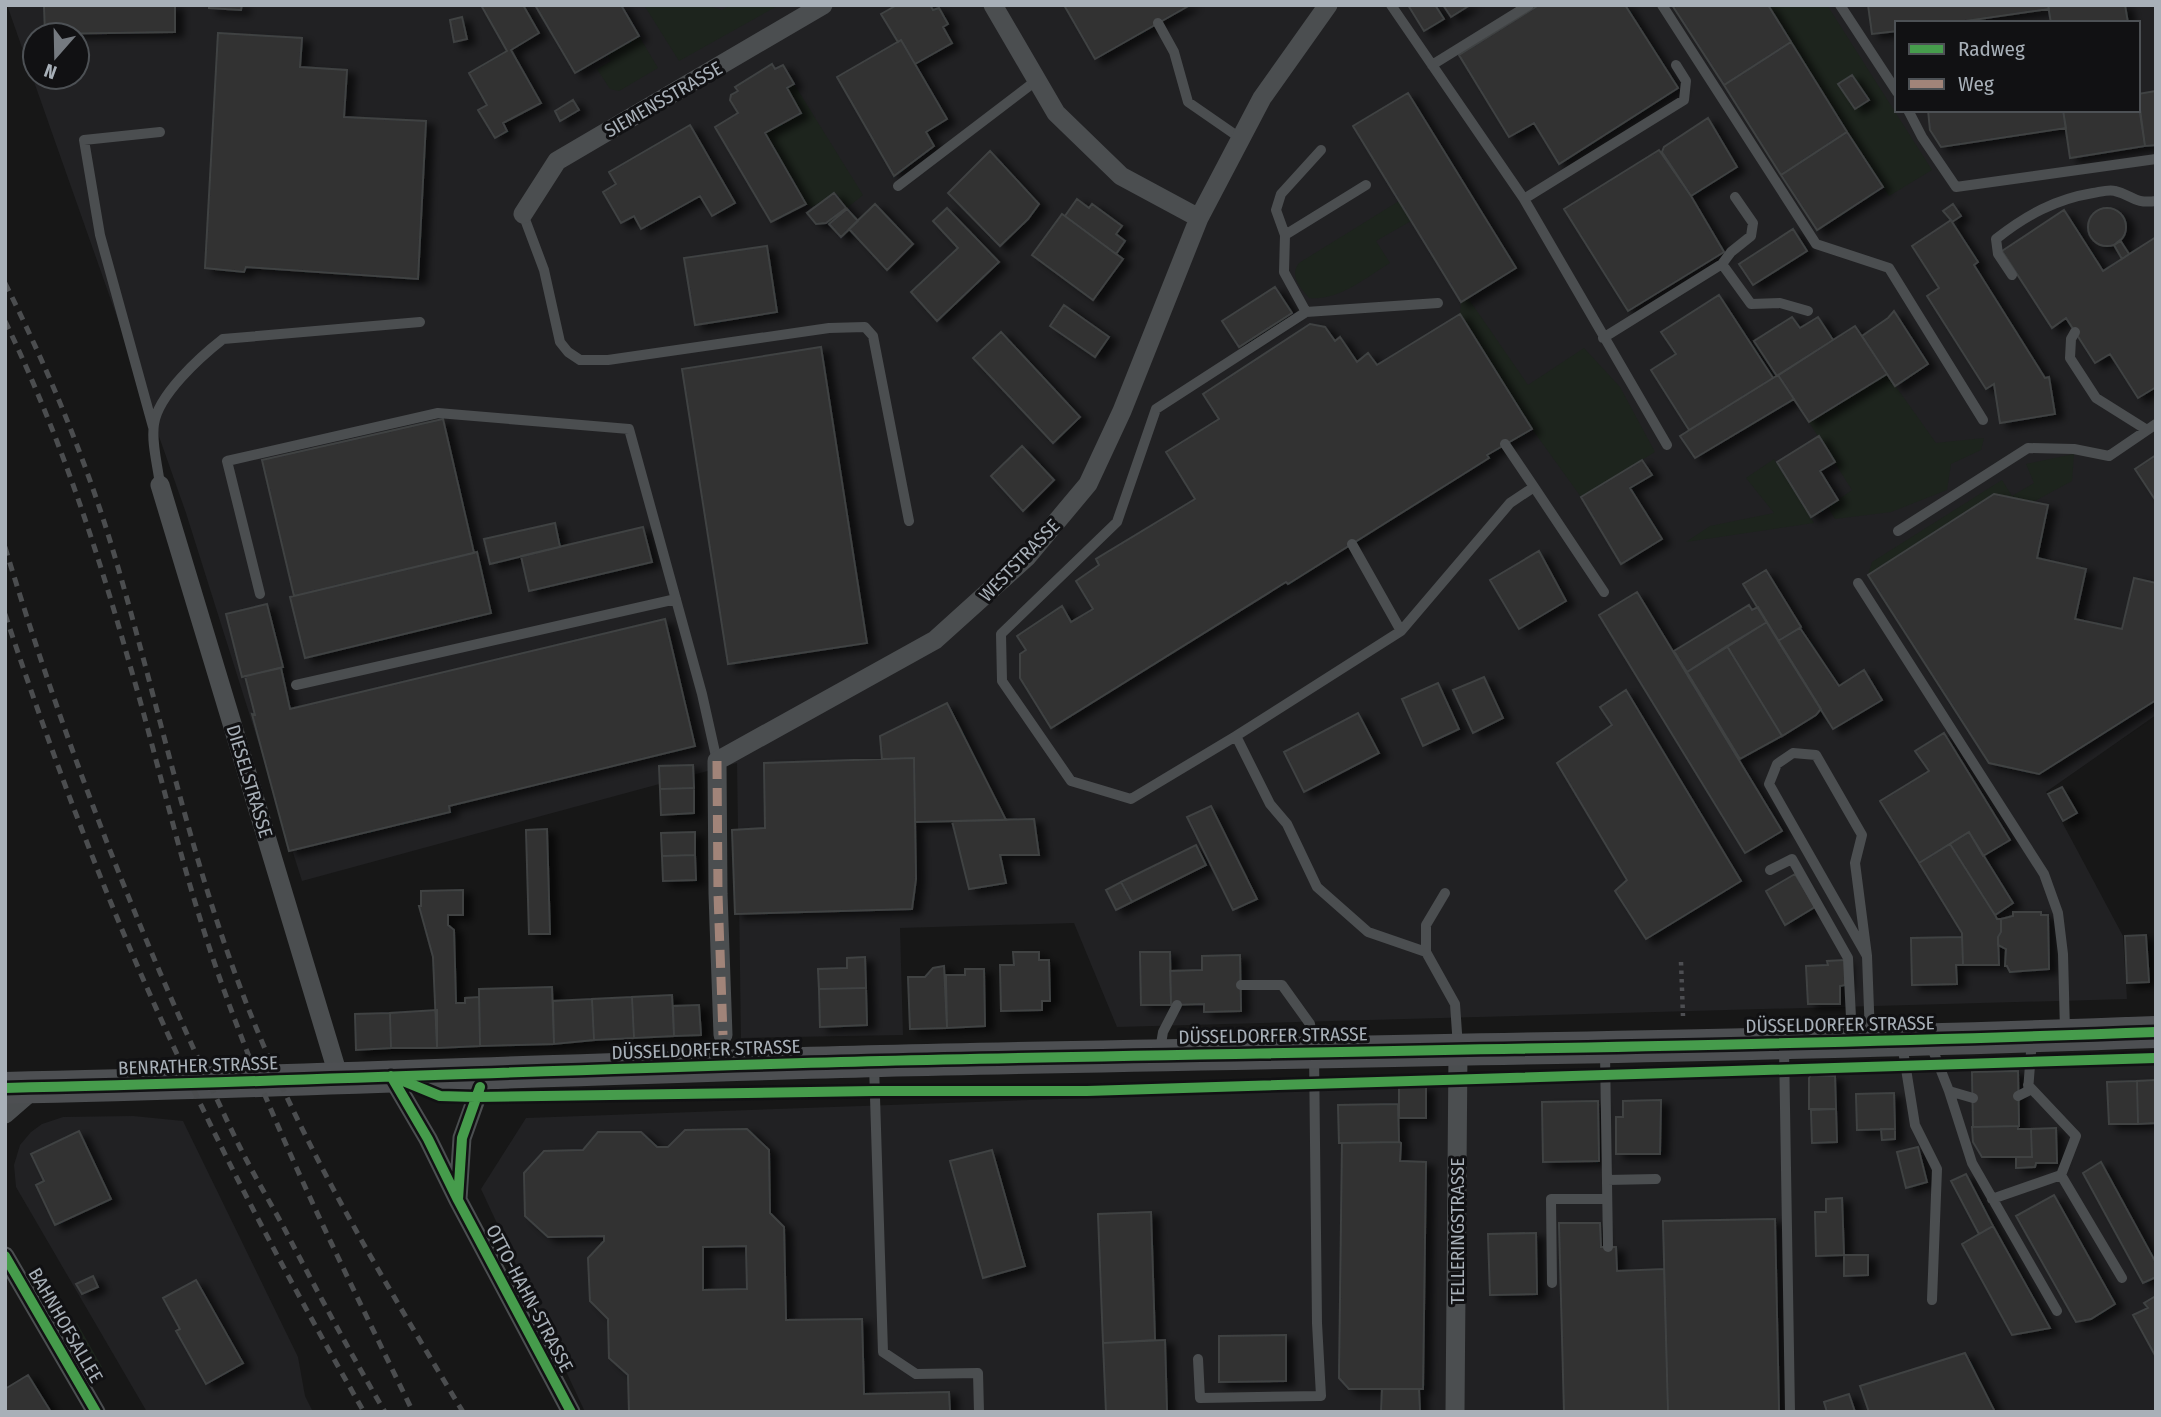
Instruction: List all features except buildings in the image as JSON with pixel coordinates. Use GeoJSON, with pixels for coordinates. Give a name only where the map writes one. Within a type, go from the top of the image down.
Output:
{"type":"FeatureCollection","features":[{"type":"Feature","properties":{"kind":"main road","name":"DÜSSELDORFER STRASSE"},"geometry":{"type":"LineString","coordinates":[[391,1076],[1314,1051],[1605,1049],[2156,1032]]}},
{"type":"Feature","properties":{"kind":"main road","name":"BENRATHER STRASSE"},"geometry":{"type":"LineString","coordinates":[[5,1088],[391,1076]]}},
{"type":"Feature","properties":{"kind":"street","name":"SIEMENSSTRASSE"},"geometry":{"type":"LineString","coordinates":[[523,214],[556,161],[823,5]]}},
{"type":"Feature","properties":{"kind":"street"},"geometry":{"type":"LineString","coordinates":[[993,5],[1056,113],[1121,176],[1199,218]]}},
{"type":"Feature","properties":{"kind":"street","name":"WESTSTRASSE"},"geometry":{"type":"LineString","coordinates":[[717,761],[935,640],[1027,557],[1088,484],[1122,411],[1199,218],[1262,98],[1328,5]]}},
{"type":"Feature","properties":{"kind":"street","name":"DIESELSTRASSE"},"geometry":{"type":"LineString","coordinates":[[160,485],[339,1078]]}},
{"type":"Feature","properties":{"kind":"street"},"geometry":{"type":"LineString","coordinates":[[717,761],[723,1035]]}},
{"type":"Feature","properties":{"kind":"street","name":"TELLERINGSTRASSE"},"geometry":{"type":"LineString","coordinates":[[1455,1412],[1458,1051]]}},
{"type":"Feature","properties":{"kind":"street"},"geometry":{"type":"LineString","coordinates":[[457,1200],[462,1138],[485,1074]]}},
{"type":"Feature","properties":{"kind":"street","name":"OTTO-HAHN-STRASSE"},"geometry":{"type":"LineString","coordinates":[[391,1076],[428,1139],[457,1200],[571,1412]]}},
{"type":"Feature","properties":{"kind":"street"},"geometry":{"type":"LineString","coordinates":[[5,1114],[37,1087]]}},
{"type":"Feature","properties":{"kind":"street","name":"BAHNHOFSALLEE"},"geometry":{"type":"LineString","coordinates":[[5,1256],[96,1412]]}},
{"type":"Feature","properties":{"kind":"lane"},"geometry":{"type":"LineString","coordinates":[[1391,5],[1524,199],[1667,445]]}},
{"type":"Feature","properties":{"kind":"lane"},"geometry":{"type":"LineString","coordinates":[[1432,65],[1529,5]]}},
{"type":"Feature","properties":{"kind":"lane"},"geometry":{"type":"LineString","coordinates":[[1662,5],[1816,244],[1889,268],[1983,420]]}},
{"type":"Feature","properties":{"kind":"lane"},"geometry":{"type":"LineString","coordinates":[[1840,5],[1895,89]]}},
{"type":"Feature","properties":{"kind":"lane"},"geometry":{"type":"LineString","coordinates":[[1158,23],[1174,52],[1188,102],[1240,138]]}},
{"type":"Feature","properties":{"kind":"lane"},"geometry":{"type":"LineString","coordinates":[[1524,199],[1684,100],[1686,81],[1676,65]]}},
{"type":"Feature","properties":{"kind":"lane"},"geometry":{"type":"LineString","coordinates":[[898,186],[1038,79]]}},
{"type":"Feature","properties":{"kind":"lane"},"geometry":{"type":"LineString","coordinates":[[1909,112],[1922,137],[1956,187],[2156,159]]}},
{"type":"Feature","properties":{"kind":"lane"},"geometry":{"type":"LineString","coordinates":[[160,132],[84,140],[100,235],[153,427],[160,485]]}},
{"type":"Feature","properties":{"kind":"lane"},"geometry":{"type":"LineString","coordinates":[[1306,312],[1284,272],[1285,235],[1276,209],[1281,194],[1321,150]]}},
{"type":"Feature","properties":{"kind":"lane"},"geometry":{"type":"LineString","coordinates":[[1285,235],[1367,184]]}},
{"type":"Feature","properties":{"kind":"lane"},"geometry":{"type":"LineString","coordinates":[[2012,275],[1998,254],[1996,239],[2019,221],[2043,208],[2070,197],[2114,190],[2141,203],[2156,201]]}},
{"type":"Feature","properties":{"kind":"lane"},"geometry":{"type":"LineString","coordinates":[[1603,338],[1722,264],[1731,252],[1751,236],[1753,223],[1735,197]]}},
{"type":"Feature","properties":{"kind":"lane"},"geometry":{"type":"LineString","coordinates":[[523,214],[544,270],[560,342],[568,352],[580,359],[608,360],[830,328],[864,327],[873,336],[909,521]]}},
{"type":"Feature","properties":{"kind":"lane"},"geometry":{"type":"LineString","coordinates":[[1722,264],[1751,304],[1780,303],[1808,311]]}},
{"type":"Feature","properties":{"kind":"lane"},"geometry":{"type":"LineString","coordinates":[[1438,303],[1306,312],[1156,409],[1116,522],[1001,634],[1002,681],[1071,781],[1131,799],[1401,631],[1510,503],[1534,487]]}},
{"type":"Feature","properties":{"kind":"lane"},"geometry":{"type":"LineString","coordinates":[[153,427],[157,410],[171,391],[207,351],[223,339],[420,322]]}},
{"type":"Feature","properties":{"kind":"lane"},"geometry":{"type":"LineString","coordinates":[[1898,531],[2028,448],[2074,449],[2108,459],[2152,427],[2096,398],[2070,358],[2071,339],[2075,332]]}},
{"type":"Feature","properties":{"kind":"lane"},"geometry":{"type":"LineString","coordinates":[[260,594],[227,461],[438,413],[629,429],[702,694],[717,761]]}},
{"type":"Feature","properties":{"kind":"lane"},"geometry":{"type":"LineString","coordinates":[[1505,444],[1604,592]]}},
{"type":"Feature","properties":{"kind":"lane"},"geometry":{"type":"LineString","coordinates":[[1352,544],[1401,631]]}},
{"type":"Feature","properties":{"kind":"lane"},"geometry":{"type":"LineString","coordinates":[[1858,583],[2045,874],[2057,912],[2063,954],[2065,1035]]}},
{"type":"Feature","properties":{"kind":"lane"},"geometry":{"type":"LineString","coordinates":[[296,685],[676,599]]}},
{"type":"Feature","properties":{"kind":"lane"},"geometry":{"type":"LineString","coordinates":[[1236,736],[1270,804],[1287,824],[1317,887],[1368,932],[1426,951]]}},
{"type":"Feature","properties":{"kind":"lane"},"geometry":{"type":"LineString","coordinates":[[1861,1041],[1867,957],[1855,863],[1862,835],[1816,755],[1793,753],[1777,764],[1769,784],[1867,957]]}},
{"type":"Feature","properties":{"kind":"lane"},"geometry":{"type":"LineString","coordinates":[[1770,870],[1792,859],[1848,958],[1861,1041]]}},
{"type":"Feature","properties":{"kind":"lane"},"geometry":{"type":"LineString","coordinates":[[1445,893],[1426,925],[1426,951],[1455,1004],[1458,1051]]}},
{"type":"Feature","properties":{"kind":"lane"},"geometry":{"type":"LineString","coordinates":[[1198,1359],[1200,1398],[1321,1396],[1317,1323],[1314,1051],[1310,1024],[1282,985],[1241,985]]}},
{"type":"Feature","properties":{"kind":"lane"},"geometry":{"type":"LineString","coordinates":[[1158,1055],[1163,1032],[1177,1005]]}},
{"type":"Feature","properties":{"kind":"lane"},"geometry":{"type":"LineString","coordinates":[[2018,1096],[2028,1091],[2032,1037]]}},
{"type":"Feature","properties":{"kind":"lane"},"geometry":{"type":"LineString","coordinates":[[1915,1040],[1949,1091],[1972,1163],[2057,1311]]}},
{"type":"Feature","properties":{"kind":"lane"},"geometry":{"type":"LineString","coordinates":[[1915,1040],[1915,1125],[1937,1169],[1932,1300]]}},
{"type":"Feature","properties":{"kind":"lane"},"geometry":{"type":"LineString","coordinates":[[1784,1043],[1790,1412]]}},
{"type":"Feature","properties":{"kind":"lane"},"geometry":{"type":"LineString","coordinates":[[1605,1049],[1608,1247]]}},
{"type":"Feature","properties":{"kind":"lane"},"geometry":{"type":"LineString","coordinates":[[874,1061],[883,1352],[916,1374],[978,1373],[979,1412]]}},
{"type":"Feature","properties":{"kind":"lane"},"geometry":{"type":"LineString","coordinates":[[1992,1199],[2061,1175],[2076,1136],[2028,1085]]}},
{"type":"Feature","properties":{"kind":"lane"},"geometry":{"type":"LineString","coordinates":[[1949,1091],[1973,1098]]}},
{"type":"Feature","properties":{"kind":"lane"},"geometry":{"type":"LineString","coordinates":[[2061,1175],[2122,1278]]}},
{"type":"Feature","properties":{"kind":"lane"},"geometry":{"type":"LineString","coordinates":[[1607,1180],[1656,1179]]}},
{"type":"Feature","properties":{"kind":"lane"},"geometry":{"type":"LineString","coordinates":[[1552,1283],[1551,1199],[1607,1199]]}},
{"type":"Feature","properties":{"kind":"path"},"geometry":{"type":"LineString","coordinates":[[1681,962],[1683,1016]]}},
{"type":"Feature","properties":{"kind":"shaded area"},"geometry":{"type":"Polygon","coordinates":[[[7,5],[2156,5],[2156,715],[2046,792],[2123,936],[2127,999],[1117,1027],[1074,923],[900,928],[903,1035],[741,1038],[737,763],[302,881],[186,513],[37,91],[91,91],[91,21],[21,21],[21,45],[7,5]]]}},
{"type":"Feature","properties":{"kind":"shaded area"},"geometry":{"type":"Polygon","coordinates":[[[644,5],[706,5],[722,10],[731,5],[779,5],[679,61],[644,5]]]}},
{"type":"Feature","properties":{"kind":"shaded area"},"geometry":{"type":"Polygon","coordinates":[[[1768,5],[1827,5],[1932,170],[1889,196],[1768,5]]]}},
{"type":"Feature","properties":{"kind":"shaded area"},"geometry":{"type":"Polygon","coordinates":[[[639,36],[658,68],[619,91],[610,89],[597,69],[611,61],[607,54],[639,36]]]}},
{"type":"Feature","properties":{"kind":"shaded area"},"geometry":{"type":"Polygon","coordinates":[[[794,84],[863,195],[847,208],[836,193],[812,207],[806,204],[765,133],[800,114],[787,88],[794,84]]]}},
{"type":"Feature","properties":{"kind":"shaded area"},"geometry":{"type":"Polygon","coordinates":[[[1399,201],[1411,221],[1376,241],[1390,263],[1341,292],[1309,298],[1295,277],[1299,263],[1399,201]]]}},
{"type":"Feature","properties":{"kind":"shaded area"},"geometry":{"type":"Polygon","coordinates":[[[1468,298],[1528,385],[1584,348],[1620,387],[1655,452],[1581,497],[1532,429],[1460,314],[1461,302],[1468,298]]]}},
{"type":"Feature","properties":{"kind":"shaded area"},"geometry":{"type":"Polygon","coordinates":[[[1887,374],[1936,443],[1984,438],[1981,450],[1951,464],[1947,490],[1891,512],[1835,519],[1828,507],[1852,490],[1809,422],[1887,374]]]}},
{"type":"Feature","properties":{"kind":"shaded area"},"geometry":{"type":"Polygon","coordinates":[[[2074,454],[2072,481],[2033,502],[1994,494],[1868,575],[1872,562],[2002,480],[2012,496],[2034,483],[2026,464],[2074,454]]]}},
{"type":"Feature","properties":{"kind":"shaded area"},"geometry":{"type":"Polygon","coordinates":[[[1774,459],[1814,523],[1686,542],[1710,526],[1774,513],[1746,478],[1774,459]]]}},
{"type":"Feature","properties":{"kind":"shaded area"},"geometry":{"type":"Polygon","coordinates":[[[2156,1060],[2156,1412],[585,1412],[481,1189],[526,1118],[2156,1060]]]}},
{"type":"Feature","properties":{"kind":"shaded area"},"geometry":{"type":"Polygon","coordinates":[[[133,1116],[183,1121],[298,1357],[305,1396],[313,1412],[147,1412],[16,1187],[14,1165],[20,1145],[42,1124],[63,1117],[133,1116]]]}},
{"type":"Feature","properties":{"kind":"shaded area"},"geometry":{"type":"Polygon","coordinates":[[[77,1323],[102,1367],[94,1371],[69,1328],[77,1323]]]}},
{"type":"Feature","properties":{"kind":"railway"},"geometry":{"type":"LineString","coordinates":[[5,283],[61,406],[108,534],[200,867],[236,976],[259,1034],[310,1145],[339,1200],[463,1412]]}},
{"type":"Feature","properties":{"kind":"railway"},"geometry":{"type":"LineString","coordinates":[[5,321],[59,446],[89,532],[116,618],[193,895],[224,991],[272,1113],[413,1412]]}},
{"type":"Feature","properties":{"kind":"railway"},"geometry":{"type":"LineString","coordinates":[[5,547],[80,771],[168,990],[245,1157],[385,1412]]}},
{"type":"Feature","properties":{"kind":"railway"},"geometry":{"type":"LineString","coordinates":[[5,614],[80,824],[121,928],[166,1030],[260,1224],[364,1412]]}},
{"type":"Feature","properties":{"kind":"marked path"},"geometry":{"type":"LineString","coordinates":[[717,761],[723,1035]]}},
{"type":"Feature","properties":{"kind":"cycle path"},"geometry":{"type":"LineString","coordinates":[[5,1088],[881,1061],[1678,1046],[2156,1032]]}},
{"type":"Feature","properties":{"kind":"cycle path"},"geometry":{"type":"LineString","coordinates":[[401,1080],[440,1096],[475,1097],[1087,1091],[2156,1058]]}},
{"type":"Feature","properties":{"kind":"cycle path"},"geometry":{"type":"LineString","coordinates":[[391,1076],[428,1139],[571,1412]]}},
{"type":"Feature","properties":{"kind":"cycle path"},"geometry":{"type":"LineString","coordinates":[[458,1200],[462,1138],[480,1087]]}},
{"type":"Feature","properties":{"kind":"cycle path"},"geometry":{"type":"LineString","coordinates":[[5,1256],[96,1412]]}}]}
